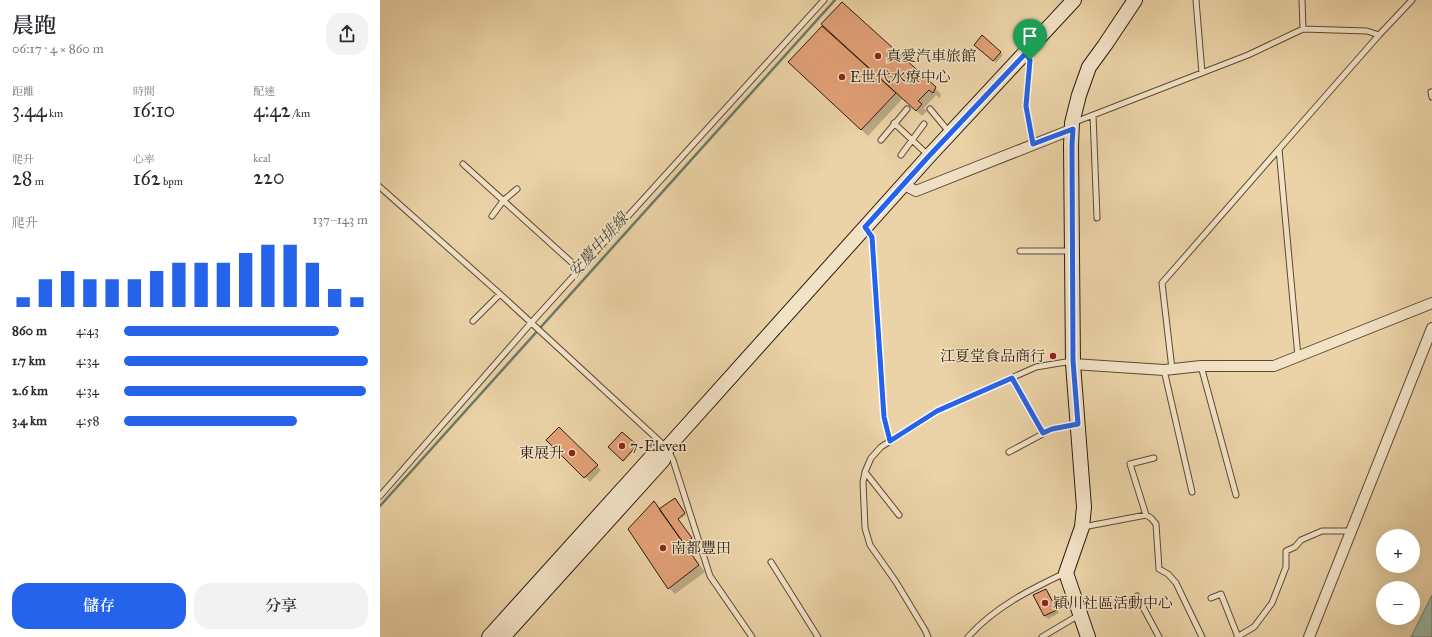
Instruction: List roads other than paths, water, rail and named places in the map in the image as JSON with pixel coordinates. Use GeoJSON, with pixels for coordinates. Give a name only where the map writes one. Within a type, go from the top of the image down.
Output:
{"type":"FeatureCollection","features":[{"type":"Feature","properties":{"kind":"main road"},"geometry":{"type":"LineString","coordinates":[[503,637],[663,460],[667,448],[865,227],[1074,0]]}},
{"type":"Feature","properties":{"kind":"main road"},"geometry":{"type":"LineString","coordinates":[[1088,637],[1067,573],[1082,527],[1084,507],[1073,363],[1073,126],[1079,95],[1089,67],[1135,0]]}},
{"type":"Feature","properties":{"kind":"main road"},"geometry":{"type":"LineString","coordinates":[[489,637],[656,452],[667,448]]}},
{"type":"Feature","properties":{"kind":"street"},"geometry":{"type":"LineString","coordinates":[[904,185],[916,191],[1033,144],[1073,126]]}},
{"type":"Feature","properties":{"kind":"street"},"geometry":{"type":"LineString","coordinates":[[1073,363],[1168,369],[1201,366],[1274,366],[1432,303]]}},
{"type":"Feature","properties":{"kind":"street"},"geometry":{"type":"LineString","coordinates":[[1309,637],[1432,328]]}},
{"type":"Feature","properties":{"kind":"lane"},"geometry":{"type":"LineString","coordinates":[[380,496],[531,323],[824,0]]}},
{"type":"Feature","properties":{"kind":"lane"},"geometry":{"type":"LineString","coordinates":[[1196,0],[1202,73]]}},
{"type":"Feature","properties":{"kind":"lane"},"geometry":{"type":"LineString","coordinates":[[1302,0],[1303,29]]}},
{"type":"Feature","properties":{"kind":"lane"},"geometry":{"type":"LineString","coordinates":[[1192,492],[1168,369],[1162,283],[1379,35],[1412,0]]}},
{"type":"Feature","properties":{"kind":"lane"},"geometry":{"type":"LineString","coordinates":[[1073,126],[1093,115],[1248,55],[1303,29],[1367,31],[1379,35]]}},
{"type":"Feature","properties":{"kind":"lane"},"geometry":{"type":"LineString","coordinates":[[1026,53],[1030,60],[1026,106],[1033,144]]}},
{"type":"Feature","properties":{"kind":"lane"},"geometry":{"type":"LineString","coordinates":[[1432,92],[1432,97]]}},
{"type":"Feature","properties":{"kind":"lane"},"geometry":{"type":"LineString","coordinates":[[881,140],[894,123],[908,109]]}},
{"type":"Feature","properties":{"kind":"lane"},"geometry":{"type":"LineString","coordinates":[[930,109],[951,134]]}},
{"type":"Feature","properties":{"kind":"lane"},"geometry":{"type":"LineString","coordinates":[[1093,115],[1097,218]]}},
{"type":"Feature","properties":{"kind":"lane"},"geometry":{"type":"LineString","coordinates":[[894,123],[929,156]]}},
{"type":"Feature","properties":{"kind":"lane"},"geometry":{"type":"LineString","coordinates":[[901,155],[911,139],[924,124]]}},
{"type":"Feature","properties":{"kind":"lane"},"geometry":{"type":"LineString","coordinates":[[1279,149],[1298,357]]}},
{"type":"Feature","properties":{"kind":"lane"},"geometry":{"type":"LineString","coordinates":[[463,164],[580,270]]}},
{"type":"Feature","properties":{"kind":"lane"},"geometry":{"type":"LineString","coordinates":[[380,187],[500,294],[667,448],[673,460],[710,576],[752,637]]}},
{"type":"Feature","properties":{"kind":"lane"},"geometry":{"type":"LineString","coordinates":[[492,216],[503,201],[517,189]]}},
{"type":"Feature","properties":{"kind":"lane"},"geometry":{"type":"LineString","coordinates":[[865,227],[872,237],[884,417],[890,441]]}},
{"type":"Feature","properties":{"kind":"lane"},"geometry":{"type":"LineString","coordinates":[[1020,251],[1072,251]]}},
{"type":"Feature","properties":{"kind":"lane"},"geometry":{"type":"LineString","coordinates":[[473,321],[500,294]]}},
{"type":"Feature","properties":{"kind":"lane"},"geometry":{"type":"LineString","coordinates":[[928,637],[896,582],[870,545],[865,528],[862,482],[871,458],[881,447],[937,411],[1036,367],[1073,363]]}},
{"type":"Feature","properties":{"kind":"lane"},"geometry":{"type":"LineString","coordinates":[[1201,366],[1236,495]]}},
{"type":"Feature","properties":{"kind":"lane"},"geometry":{"type":"LineString","coordinates":[[1012,378],[1043,433]]}},
{"type":"Feature","properties":{"kind":"lane"},"geometry":{"type":"LineString","coordinates":[[1009,452],[1052,429],[1078,424]]}},
{"type":"Feature","properties":{"kind":"lane"},"geometry":{"type":"LineString","coordinates":[[1154,458],[1130,464],[1146,515],[1156,524],[1159,569],[1168,574],[1176,584],[1202,637]]}},
{"type":"Feature","properties":{"kind":"lane"},"geometry":{"type":"LineString","coordinates":[[865,472],[900,515]]}},
{"type":"Feature","properties":{"kind":"lane"},"geometry":{"type":"LineString","coordinates":[[1082,527],[1146,515]]}},
{"type":"Feature","properties":{"kind":"lane"},"geometry":{"type":"LineString","coordinates":[[1210,598],[1221,594],[1238,637],[1254,627],[1272,603],[1286,567],[1286,551],[1295,547],[1301,540],[1322,531],[1352,531]]}},
{"type":"Feature","properties":{"kind":"lane"},"geometry":{"type":"LineString","coordinates":[[771,562],[818,637]]}},
{"type":"Feature","properties":{"kind":"lane"},"geometry":{"type":"LineString","coordinates":[[968,637],[978,625],[1005,605],[1029,590],[1067,573]]}},
{"type":"Feature","properties":{"kind":"lane"},"geometry":{"type":"LineString","coordinates":[[1138,596],[1159,637]]}},
{"type":"Feature","properties":{"kind":"lane"},"geometry":{"type":"LineString","coordinates":[[1042,637],[1080,614]]}},
{"type":"Feature","properties":{"kind":"waterway","name":"安慶中排線"},"geometry":{"type":"LineString","coordinates":[[380,506],[835,0]]}},
{"type":"Feature","properties":{"kind":"place","name":"真愛汽車旅館"},"geometry":{"type":"Point","coordinates":[878,56]}},
{"type":"Feature","properties":{"kind":"place","name":"E世代水療中心"},"geometry":{"type":"Point","coordinates":[842,77]}},
{"type":"Feature","properties":{"kind":"place","name":"江夏堂食品商行"},"geometry":{"type":"Point","coordinates":[1053,356]}},
{"type":"Feature","properties":{"kind":"place","name":"7-Eleven"},"geometry":{"type":"Point","coordinates":[622,446]}},
{"type":"Feature","properties":{"kind":"place","name":"東展升"},"geometry":{"type":"Point","coordinates":[572,453]}},
{"type":"Feature","properties":{"kind":"place","name":"南都豐田"},"geometry":{"type":"Point","coordinates":[663,548]}},
{"type":"Feature","properties":{"kind":"place","name":"穎川社區活動中心"},"geometry":{"type":"Point","coordinates":[1045,603]}}]}
